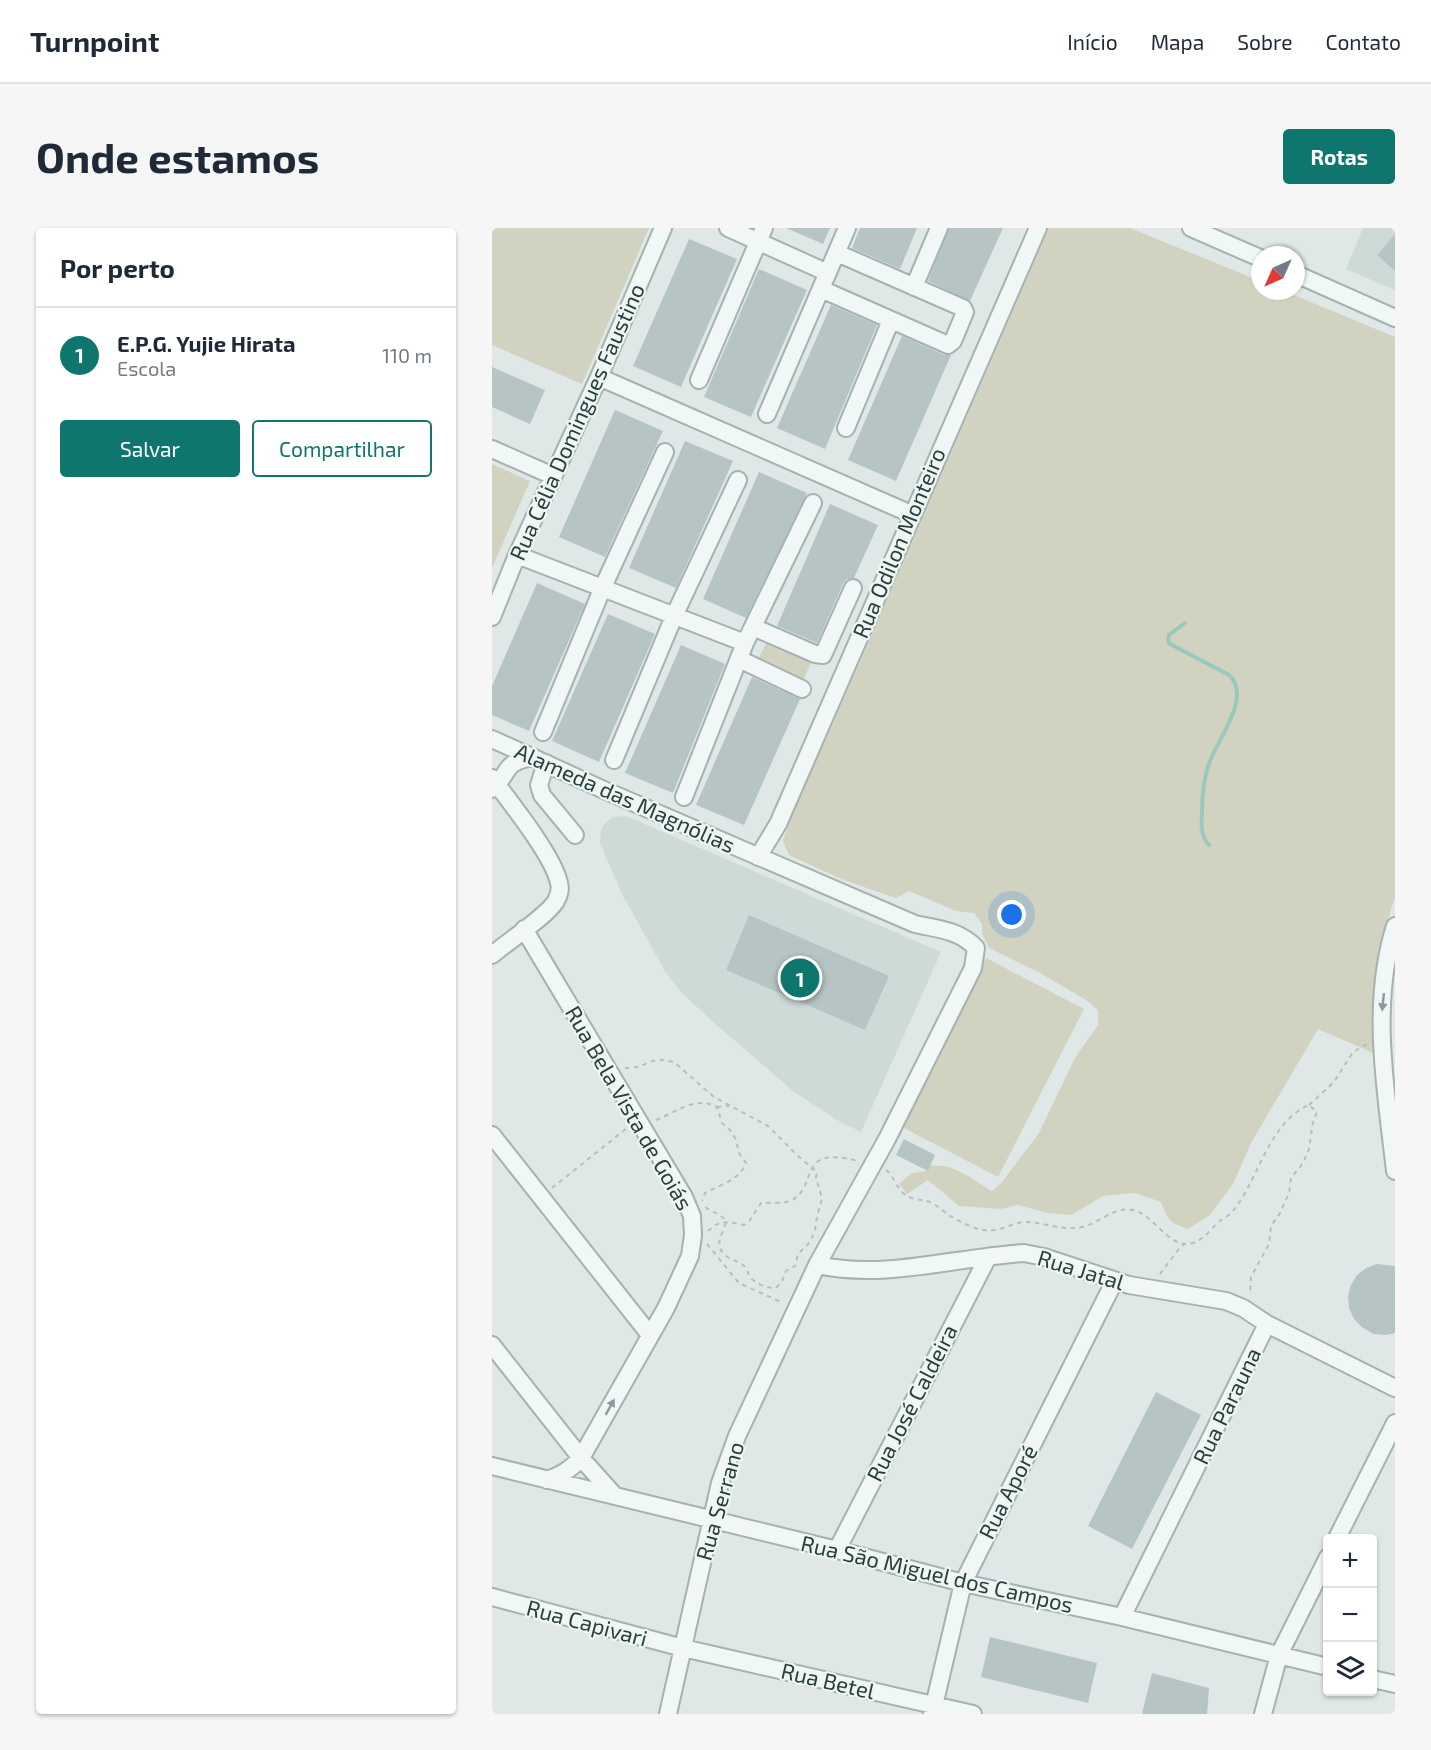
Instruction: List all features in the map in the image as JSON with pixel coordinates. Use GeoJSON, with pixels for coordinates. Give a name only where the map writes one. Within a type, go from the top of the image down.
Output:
{"type":"FeatureCollection","features":[{"type":"Feature","properties":{"kind":"street","name":"Rua Célia Domingues Faustino"},"geometry":{"type":"LineString","coordinates":[[492,617],[517,555],[599,377],[663,228]]}},
{"type":"Feature","properties":{"kind":"street"},"geometry":{"type":"LineString","coordinates":[[728,228],[761,235],[828,273]]}},
{"type":"Feature","properties":{"kind":"street"},"geometry":{"type":"LineString","coordinates":[[767,414],[847,228]]}},
{"type":"Feature","properties":{"kind":"street"},"geometry":{"type":"LineString","coordinates":[[914,287],[939,228]]}},
{"type":"Feature","properties":{"kind":"street","name":"Rua Odilon Monteiro"},"geometry":{"type":"LineString","coordinates":[[758,857],[782,813],[1038,228]]}},
{"type":"Feature","properties":{"kind":"street"},"geometry":{"type":"LineString","coordinates":[[1191,228],[1251,254]]}},
{"type":"Feature","properties":{"kind":"street"},"geometry":{"type":"LineString","coordinates":[[699,381],[761,235]]}},
{"type":"Feature","properties":{"kind":"street"},"geometry":{"type":"LineString","coordinates":[[821,289],[948,345],[953,342],[964,310],[837,253]]}},
{"type":"Feature","properties":{"kind":"street"},"geometry":{"type":"LineString","coordinates":[[1305,278],[1395,318]]}},
{"type":"Feature","properties":{"kind":"street"},"geometry":{"type":"LineString","coordinates":[[846,428],[891,320]]}},
{"type":"Feature","properties":{"kind":"street"},"geometry":{"type":"LineString","coordinates":[[599,377],[911,514]]}},
{"type":"Feature","properties":{"kind":"street"},"geometry":{"type":"LineString","coordinates":[[492,449],[553,476]]}},
{"type":"Feature","properties":{"kind":"street"},"geometry":{"type":"LineString","coordinates":[[543,732],[603,587],[664,452]]}},
{"type":"Feature","properties":{"kind":"street"},"geometry":{"type":"LineString","coordinates":[[614,760],[675,615],[738,480]]}},
{"type":"Feature","properties":{"kind":"street"},"geometry":{"type":"LineString","coordinates":[[684,797],[745,643],[813,503]]}},
{"type":"Feature","properties":{"kind":"street"},"geometry":{"type":"LineString","coordinates":[[517,555],[745,643]]}},
{"type":"Feature","properties":{"kind":"street"},"geometry":{"type":"LineString","coordinates":[[753,627],[815,654],[824,655],[853,588]]}},
{"type":"Feature","properties":{"kind":"street"},"geometry":{"type":"LineString","coordinates":[[739,659],[802,688]]}},
{"type":"Feature","properties":{"kind":"street","name":"Alameda das Magnólias"},"geometry":{"type":"LineString","coordinates":[[492,739],[604,790],[915,924],[957,932],[967,938],[976,948],[973,968],[873,1164]]}},
{"type":"Feature","properties":{"kind":"street"},"geometry":{"type":"LineString","coordinates":[[492,954],[555,903],[560,892],[559,881],[547,856],[494,784],[510,766],[520,759],[539,760],[539,784],[542,795],[575,835]]}},
{"type":"Feature","properties":{"kind":"street"},"geometry":{"type":"LineString","coordinates":[[1395,926],[1380,1029],[1395,1171]]}},
{"type":"Feature","properties":{"kind":"street","name":"Rua Bela Vista de Goiás"},"geometry":{"type":"LineString","coordinates":[[524,929],[641,1123],[684,1197],[692,1216],[693,1235],[690,1256],[650,1335],[581,1458]]}},
{"type":"Feature","properties":{"kind":"street"},"geometry":{"type":"LineString","coordinates":[[492,1134],[650,1335]]}},
{"type":"Feature","properties":{"kind":"street","name":"Rua Serrano"},"geometry":{"type":"LineString","coordinates":[[669,1714],[720,1483],[737,1436],[818,1265],[873,1164]]}},
{"type":"Feature","properties":{"kind":"street","name":"Rua Jatal"},"geometry":{"type":"LineString","coordinates":[[818,1265],[838,1269],[876,1271],[1024,1252],[1114,1282],[1215,1298],[1236,1304],[1267,1324]]}},
{"type":"Feature","properties":{"kind":"street","name":"Rua José Caldeira"},"geometry":{"type":"LineString","coordinates":[[837,1550],[988,1257]]}},
{"type":"Feature","properties":{"kind":"street","name":"Rua Aporé"},"geometry":{"type":"LineString","coordinates":[[933,1709],[963,1582],[1114,1282]]}},
{"type":"Feature","properties":{"kind":"street","name":"Rua Parauna"},"geometry":{"type":"LineString","coordinates":[[1122,1617],[1267,1324],[1395,1388]]}},
{"type":"Feature","properties":{"kind":"street"},"geometry":{"type":"LineString","coordinates":[[492,1345],[581,1458],[615,1496]]}},
{"type":"Feature","properties":{"kind":"street"},"geometry":{"type":"LineString","coordinates":[[1340,1534],[1395,1423]]}},
{"type":"Feature","properties":{"kind":"street"},"geometry":{"type":"LineString","coordinates":[[547,1480],[570,1469],[581,1458]]}},
{"type":"Feature","properties":{"kind":"street","name":"Rua São Miguel dos Campos"},"geometry":{"type":"LineString","coordinates":[[492,1466],[963,1582],[1122,1617],[1323,1666]]}},
{"type":"Feature","properties":{"kind":"street"},"geometry":{"type":"LineString","coordinates":[[1263,1714],[1279,1654],[1323,1567]]}},
{"type":"Feature","properties":{"kind":"street","name":"Rua Capivari"},"geometry":{"type":"LineString","coordinates":[[492,1597],[683,1648]]}},
{"type":"Feature","properties":{"kind":"street","name":"Rua Betel"},"geometry":{"type":"LineString","coordinates":[[683,1648],[933,1709],[973,1714]]}},
{"type":"Feature","properties":{"kind":"street"},"geometry":{"type":"LineString","coordinates":[[1377,1679],[1395,1684]]}},
{"type":"Feature","properties":{"kind":"path"},"geometry":{"type":"LineString","coordinates":[[1149,1288],[1184,1244],[1200,1240],[1232,1213],[1255,1177],[1276,1136],[1295,1112],[1309,1106],[1334,1082],[1353,1052],[1365,1044],[1381,1043]]}},
{"type":"Feature","properties":{"kind":"path"},"geometry":{"type":"LineString","coordinates":[[610,1071],[639,1067],[652,1061],[674,1062],[714,1097],[768,1126],[798,1156],[813,1167],[822,1198],[815,1230],[810,1242],[798,1254],[797,1262],[786,1270],[782,1281],[776,1288],[769,1288],[752,1279],[746,1268],[725,1256],[719,1241],[726,1221],[720,1214],[710,1211],[702,1202],[705,1193],[739,1174],[746,1163],[739,1153],[732,1132],[722,1123],[717,1107]]}},
{"type":"Feature","properties":{"kind":"path"},"geometry":{"type":"LineString","coordinates":[[540,1197],[641,1123],[698,1102],[717,1107],[730,1106]]}},
{"type":"Feature","properties":{"kind":"path"},"geometry":{"type":"LineString","coordinates":[[1243,1308],[1251,1293],[1251,1277],[1269,1244],[1271,1226],[1280,1213],[1291,1178],[1309,1149],[1313,1122],[1317,1113],[1309,1106]]}},
{"type":"Feature","properties":{"kind":"path"},"geometry":{"type":"LineString","coordinates":[[712,1226],[726,1221],[744,1225],[761,1203],[789,1201],[802,1191],[813,1167],[821,1159],[833,1156],[873,1164],[893,1176],[898,1188],[907,1196],[928,1201],[950,1215],[983,1230],[1003,1230],[1025,1222],[1066,1229],[1083,1227],[1120,1209],[1132,1209],[1144,1213],[1168,1237],[1184,1244]]}},
{"type":"Feature","properties":{"kind":"path"},"geometry":{"type":"LineString","coordinates":[[701,1237],[739,1283],[797,1309]]}},
{"type":"Feature","properties":{"kind":"shaded area"},"geometry":{"type":"Polygon","coordinates":[[[1363,228],[1395,228],[1395,290],[1346,269],[1363,228]]]}},
{"type":"Feature","properties":{"kind":"shaded area"},"geometry":{"type":"Polygon","coordinates":[[[626,816],[941,952],[861,1132],[837,1120],[793,1091],[711,1020],[682,993],[666,973],[621,892],[600,843],[601,830],[605,823],[613,817],[626,816]]]}},
{"type":"Feature","properties":{"kind":"green space"},"geometry":{"type":"Polygon","coordinates":[[[492,228],[649,228],[582,384],[492,345],[492,228]]]}},
{"type":"Feature","properties":{"kind":"green space"},"geometry":{"type":"Polygon","coordinates":[[[1049,228],[1130,228],[1251,277],[1251,300],[1305,300],[1395,337],[1395,898],[1381,956],[1378,995],[1378,1055],[1318,1029],[1251,1143],[1233,1184],[1210,1215],[1188,1229],[1170,1220],[1161,1202],[1135,1193],[1103,1196],[1071,1215],[1048,1213],[1018,1205],[1001,1209],[959,1206],[928,1180],[907,1194],[899,1184],[912,1173],[927,1171],[930,1166],[938,1165],[955,1169],[992,1191],[1002,1182],[1039,1133],[1075,1058],[1098,1025],[1098,1010],[1086,1000],[1040,973],[989,948],[982,933],[982,924],[974,913],[956,911],[909,891],[896,898],[841,879],[789,855],[783,841],[793,810],[832,726],[1049,228]]]}},
{"type":"Feature","properties":{"kind":"green space"},"geometry":{"type":"Polygon","coordinates":[[[492,464],[530,481],[492,568],[492,464]]]}},
{"type":"Feature","properties":{"kind":"green space"},"geometry":{"type":"Polygon","coordinates":[[[768,639],[812,660],[802,683],[757,662],[768,639]]]}},
{"type":"Feature","properties":{"kind":"green space"},"geometry":{"type":"Polygon","coordinates":[[[986,958],[1084,1009],[998,1177],[900,1126],[986,958]]]}},
{"type":"Feature","properties":{"kind":"building"},"geometry":{"type":"Polygon","coordinates":[[[786,228],[830,228],[823,244],[786,228]]]}},
{"type":"Feature","properties":{"kind":"building"},"geometry":{"type":"Polygon","coordinates":[[[860,228],[917,228],[900,269],[852,248],[860,228]]]}},
{"type":"Feature","properties":{"kind":"building"},"geometry":{"type":"Polygon","coordinates":[[[949,228],[1003,228],[970,301],[928,281],[949,228]]]}},
{"type":"Feature","properties":{"kind":"building"},"geometry":{"type":"Polygon","coordinates":[[[1395,234],[1395,271],[1377,255],[1395,234]]]}},
{"type":"Feature","properties":{"kind":"building"},"geometry":{"type":"Polygon","coordinates":[[[689,239],[737,259],[681,387],[633,366],[689,239]]]}},
{"type":"Feature","properties":{"kind":"building"},"geometry":{"type":"Polygon","coordinates":[[[759,269],[807,290],[751,417],[704,397],[759,269]]]}},
{"type":"Feature","properties":{"kind":"building"},"geometry":{"type":"Polygon","coordinates":[[[831,305],[877,325],[825,449],[777,428],[831,305]]]}},
{"type":"Feature","properties":{"kind":"building"},"geometry":{"type":"Polygon","coordinates":[[[902,336],[944,355],[951,355],[896,481],[848,460],[902,336]]]}},
{"type":"Feature","properties":{"kind":"building"},"geometry":{"type":"Polygon","coordinates":[[[492,367],[545,390],[530,424],[492,407],[492,367]]]}},
{"type":"Feature","properties":{"kind":"building"},"geometry":{"type":"Polygon","coordinates":[[[615,410],[663,431],[605,557],[559,537],[615,410]]]}},
{"type":"Feature","properties":{"kind":"building"},"geometry":{"type":"Polygon","coordinates":[[[685,441],[733,461],[676,588],[629,568],[685,441]]]}},
{"type":"Feature","properties":{"kind":"building"},"geometry":{"type":"Polygon","coordinates":[[[759,472],[807,493],[746,618],[703,599],[759,472]]]}},
{"type":"Feature","properties":{"kind":"building"},"geometry":{"type":"Polygon","coordinates":[[[830,504],[878,525],[854,578],[847,579],[843,584],[817,643],[777,626],[830,504]]]}},
{"type":"Feature","properties":{"kind":"building"},"geometry":{"type":"Polygon","coordinates":[[[537,583],[585,604],[529,731],[492,715],[492,686],[537,583]]]}},
{"type":"Feature","properties":{"kind":"building"},"geometry":{"type":"Polygon","coordinates":[[[608,614],[655,634],[599,762],[552,741],[608,614]]]}},
{"type":"Feature","properties":{"kind":"building"},"geometry":{"type":"Polygon","coordinates":[[[681,645],[725,664],[673,793],[625,773],[681,645]]]}},
{"type":"Feature","properties":{"kind":"building"},"geometry":{"type":"Polygon","coordinates":[[[752,677],[800,699],[744,825],[696,805],[752,677]]]}},
{"type":"Feature","properties":{"kind":"building"},"geometry":{"type":"Polygon","coordinates":[[[749,915],[889,976],[865,1030],[726,970],[749,915]]]}},
{"type":"Feature","properties":{"kind":"building"},"geometry":{"type":"Polygon","coordinates":[[[904,1139],[935,1155],[928,1171],[896,1155],[904,1139]]]}},
{"type":"Feature","properties":{"kind":"building"},"geometry":{"type":"Polygon","coordinates":[[[1377,1264],[1395,1266],[1395,1333],[1386,1335],[1374,1334],[1363,1328],[1354,1319],[1349,1308],[1348,1296],[1357,1275],[1377,1264]]]}},
{"type":"Feature","properties":{"kind":"building"},"geometry":{"type":"Polygon","coordinates":[[[1156,1392],[1201,1415],[1132,1549],[1088,1526],[1156,1392]]]}},
{"type":"Feature","properties":{"kind":"building"},"geometry":{"type":"Polygon","coordinates":[[[990,1637],[1097,1663],[1088,1703],[981,1677],[990,1637]]]}},
{"type":"Feature","properties":{"kind":"building"},"geometry":{"type":"Polygon","coordinates":[[[1152,1673],[1209,1688],[1207,1714],[1142,1714],[1152,1673]]]}},
{"type":"Feature","properties":{"kind":"waterway"},"geometry":{"type":"LineString","coordinates":[[1185,623],[1169,635],[1170,644],[1229,675],[1235,684],[1237,695],[1231,719],[1213,754],[1204,783],[1202,827],[1204,838],[1209,845]]}},
{"type":"Feature","properties":{"kind":"place","name":"E.P.G. Yujie Hirata"},"geometry":{"type":"Point","coordinates":[800,978]}}]}
